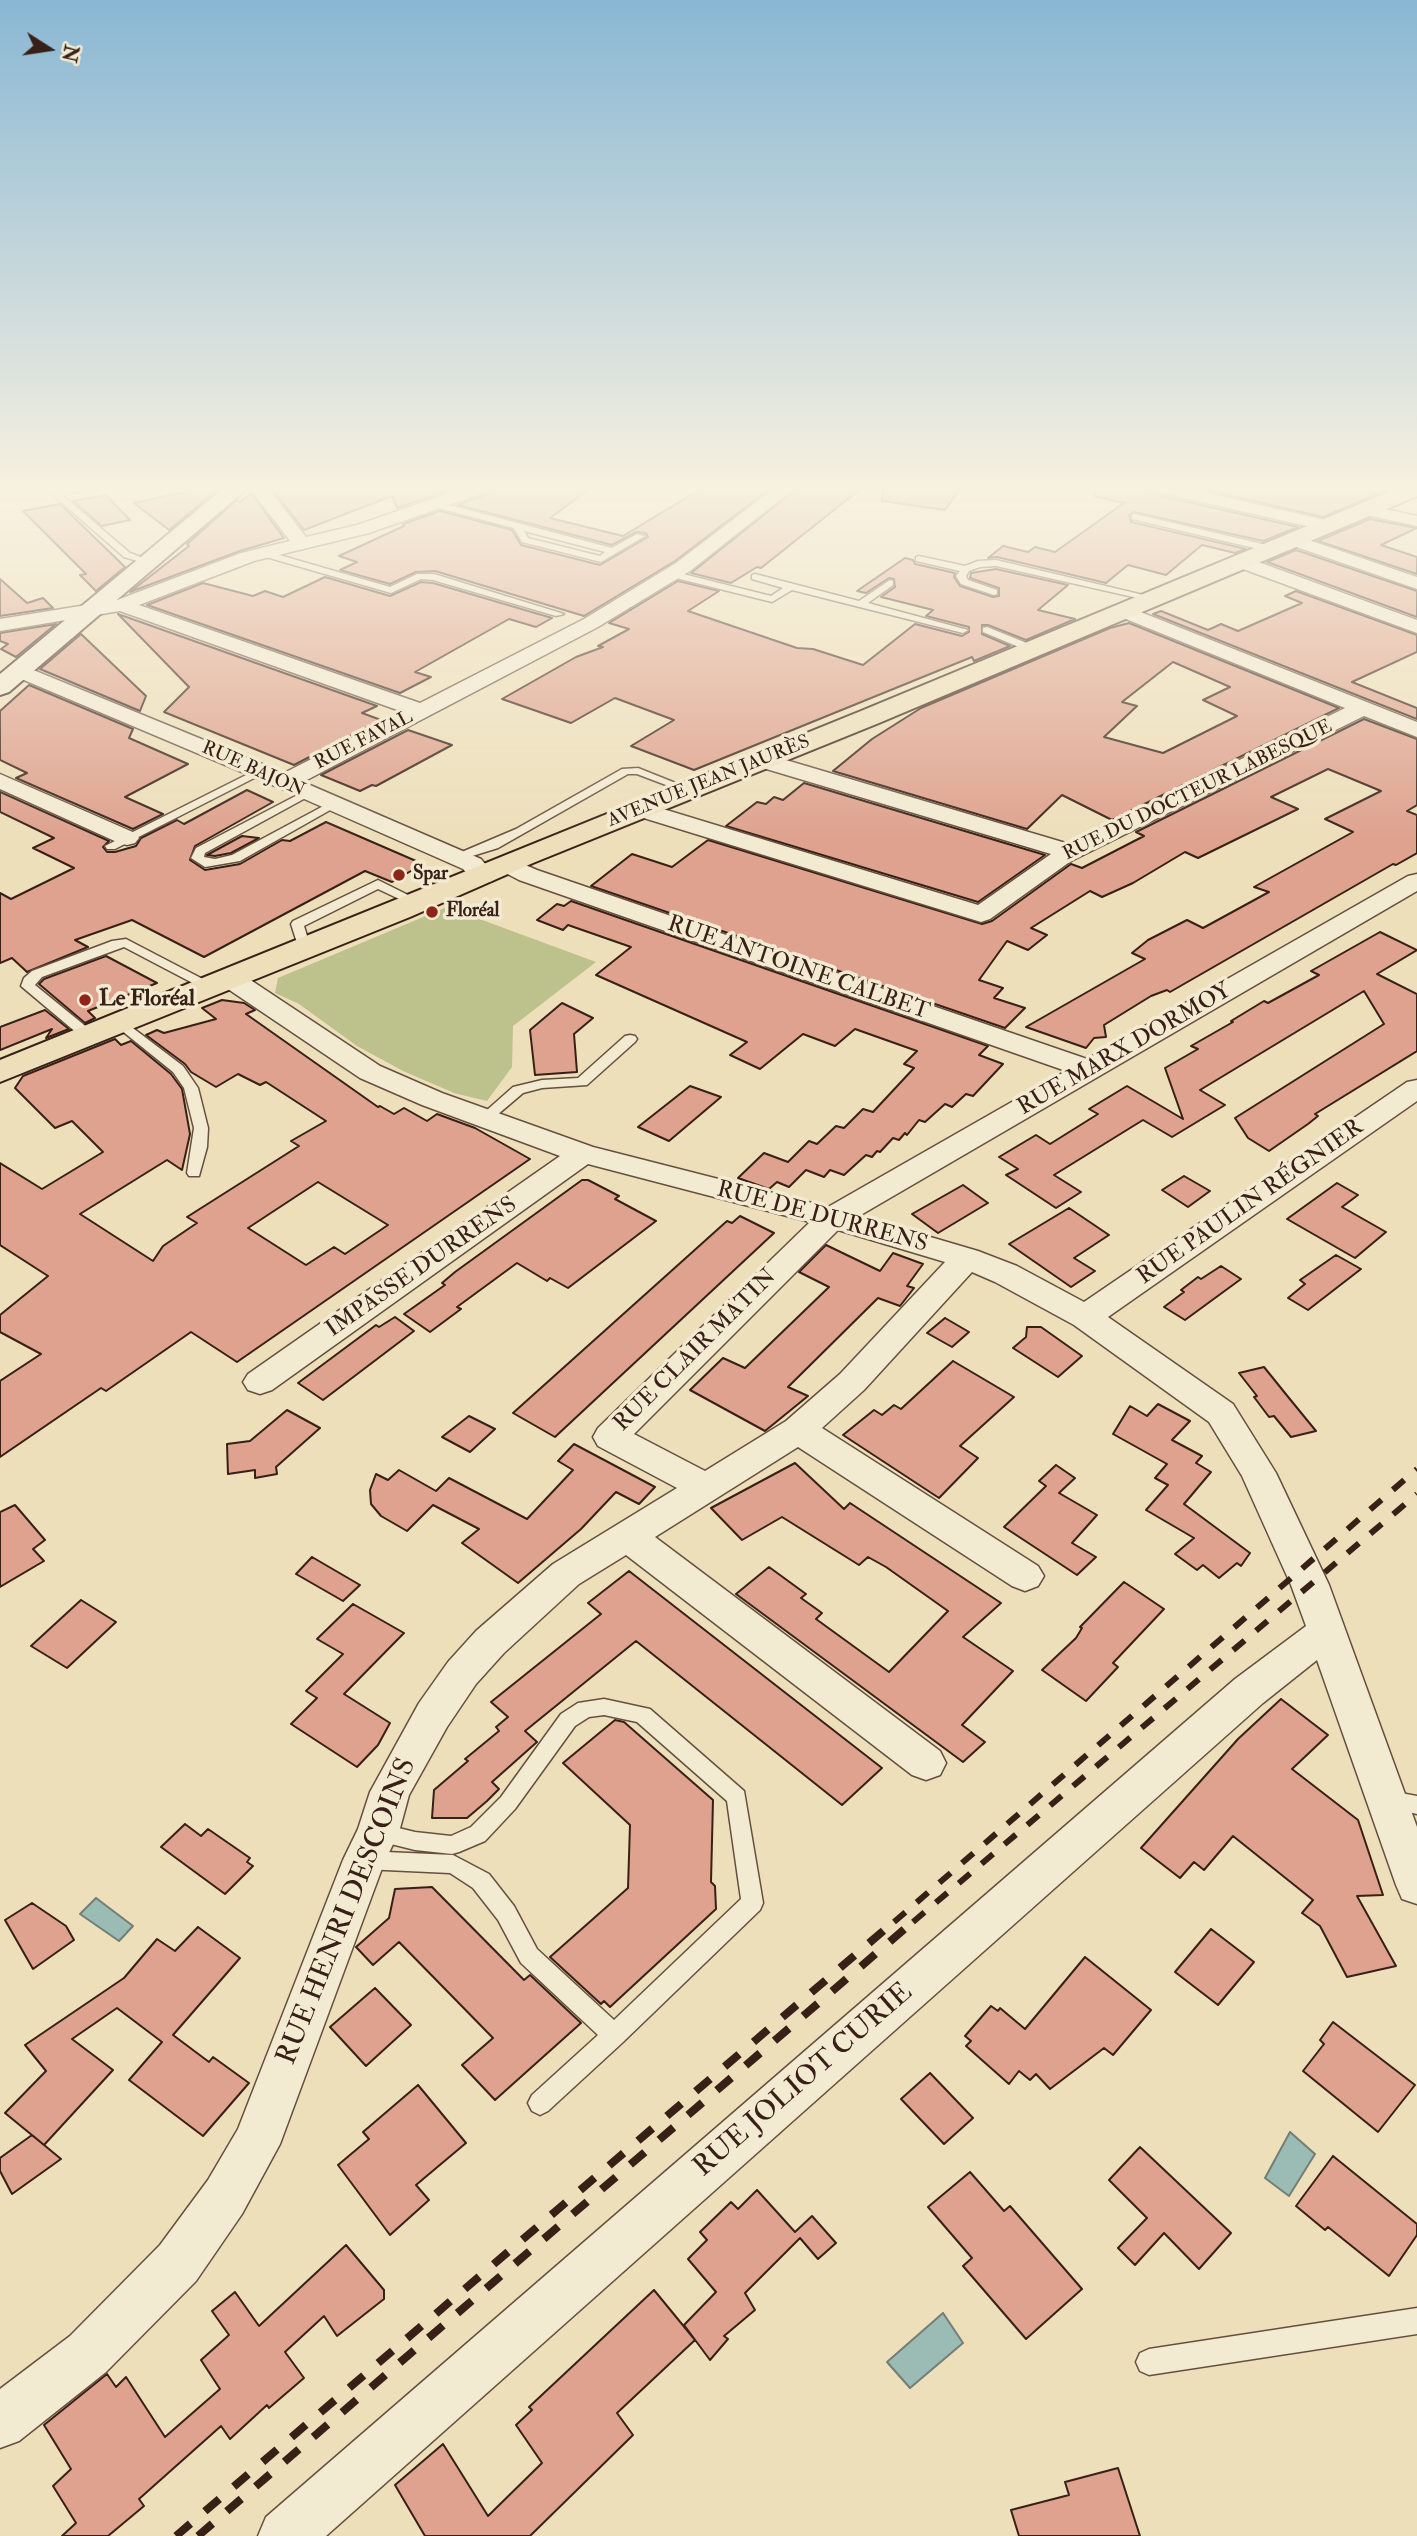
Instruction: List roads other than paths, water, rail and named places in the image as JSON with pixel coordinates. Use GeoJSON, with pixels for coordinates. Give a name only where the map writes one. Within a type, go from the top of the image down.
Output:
{"type":"FeatureCollection","features":[{"type":"Feature","properties":{"kind":"main road","name":"AVENUE JEAN JAURÈS"},"geometry":{"type":"LineString","coordinates":[[0,1072],[418,903],[1136,605]]}},
{"type":"Feature","properties":{"kind":"street"},"geometry":{"type":"LineString","coordinates":[[0,687],[100,605]]}},
{"type":"Feature","properties":{"kind":"street"},"geometry":{"type":"LineString","coordinates":[[421,711],[620,605]]}},
{"type":"Feature","properties":{"kind":"street"},"geometry":{"type":"LineString","coordinates":[[1359,605],[1417,627]]}},
{"type":"Feature","properties":{"kind":"street"},"geometry":{"type":"LineString","coordinates":[[1,623],[121,606]]}},
{"type":"Feature","properties":{"kind":"street","name":"RUE FAVAL"},"geometry":{"type":"LineString","coordinates":[[121,606],[421,711]]}},
{"type":"Feature","properties":{"kind":"street"},"geometry":{"type":"LineString","coordinates":[[1124,611],[1417,730]]}},
{"type":"Feature","properties":{"kind":"street","name":"RUE BAJON"},"geometry":{"type":"LineString","coordinates":[[19,671],[260,771],[472,864],[495,870]]}},
{"type":"Feature","properties":{"kind":"street","name":"RUE DU DOCTEUR LABESQUE"},"geometry":{"type":"LineString","coordinates":[[642,810],[981,914],[1071,852],[1363,708]]}},
{"type":"Feature","properties":{"kind":"street","name":"RUE FAVAL"},"geometry":{"type":"LineString","coordinates":[[285,782],[421,711]]}},
{"type":"Feature","properties":{"kind":"street"},"geometry":{"type":"LineString","coordinates":[[761,760],[1071,852]]}},
{"type":"Feature","properties":{"kind":"street"},"geometry":{"type":"LineString","coordinates":[[0,781],[119,842]]}},
{"type":"Feature","properties":{"kind":"street","name":"RUE ANTOINE CALBET"},"geometry":{"type":"LineString","coordinates":[[495,870],[528,876],[1090,1070]]}},
{"type":"Feature","properties":{"kind":"street","name":"RUE MARX DORMOY"},"geometry":{"type":"LineString","coordinates":[[832,1218],[1417,881]]}},
{"type":"Feature","properties":{"kind":"street","name":"RUE DE DURRENS"},"geometry":{"type":"LineString","coordinates":[[221,983],[370,1072],[485,1118],[583,1154],[832,1218],[967,1258],[1006,1274],[1085,1317],[1221,1413],[1258,1473],[1310,1586],[1326,1632],[1402,1802],[1417,1885]]}},
{"type":"Feature","properties":{"kind":"street","name":"RUE PAULIN RÉGNIER"},"geometry":{"type":"LineString","coordinates":[[1085,1317],[1417,1088]]}},
{"type":"Feature","properties":{"kind":"street","name":"IMPASSE DURRENS"},"geometry":{"type":"LineString","coordinates":[[260,1382],[583,1154]]}},
{"type":"Feature","properties":{"kind":"street","name":"RUE CLAIR MATIN"},"geometry":{"type":"LineString","coordinates":[[708,1488],[610,1437],[832,1218]]}},
{"type":"Feature","properties":{"kind":"street","name":"RUE HENRI DESCOINS"},"geometry":{"type":"LineString","coordinates":[[0,2422],[88,2354],[178,2263],[225,2197],[256,2144],[390,1792],[433,1715],[462,1673],[490,1642],[566,1574],[798,1430],[852,1382],[967,1258]]}},
{"type":"Feature","properties":{"kind":"street"},"geometry":{"type":"LineString","coordinates":[[798,1430],[1025,1577]]}},
{"type":"Feature","properties":{"kind":"street"},"geometry":{"type":"LineString","coordinates":[[628,1536],[926,1763]]}},
{"type":"Feature","properties":{"kind":"street","name":"RUE JOLIOT CURIE"},"geometry":{"type":"LineString","coordinates":[[285,2536],[1239,1700],[1326,1632]]}},
{"type":"Feature","properties":{"kind":"lane"},"geometry":{"type":"LineString","coordinates":[[529,605],[559,614]]}},
{"type":"Feature","properties":{"kind":"lane"},"geometry":{"type":"LineString","coordinates":[[866,605],[963,630]]}},
{"type":"Feature","properties":{"kind":"lane"},"geometry":{"type":"LineString","coordinates":[[987,630],[1030,648]]}},
{"type":"Feature","properties":{"kind":"lane"},"geometry":{"type":"LineString","coordinates":[[119,842],[260,771]]}},
{"type":"Feature","properties":{"kind":"lane"},"geometry":{"type":"LineString","coordinates":[[456,857],[494,845],[520,832],[626,771],[638,771],[687,790]]}},
{"type":"Feature","properties":{"kind":"lane"},"geometry":{"type":"LineString","coordinates":[[307,793],[200,851],[197,858],[205,863],[236,858],[333,805]]}},
{"type":"Feature","properties":{"kind":"lane"},"geometry":{"type":"LineString","coordinates":[[89,1036],[28,986],[29,981],[37,974],[126,943],[221,983]]}},
{"type":"Feature","properties":{"kind":"lane"},"geometry":{"type":"LineString","coordinates":[[121,1023],[178,1069],[191,1088],[201,1128],[194,1173]]}},
{"type":"Feature","properties":{"kind":"lane"},"geometry":{"type":"LineString","coordinates":[[485,1118],[518,1090],[542,1084],[582,1082],[630,1039]]}},
{"type":"Feature","properties":{"kind":"lane"},"geometry":{"type":"LineString","coordinates":[[371,1846],[415,1841],[452,1845],[478,1834],[508,1803],[568,1720],[585,1709],[643,1715],[737,1797],[752,1903],[540,2103]]}},
{"type":"Feature","properties":{"kind":"lane"},"geometry":{"type":"LineString","coordinates":[[371,1846],[453,1864],[481,1881],[506,1913],[529,1956],[614,2035]]}},
{"type":"Feature","properties":{"kind":"lane"},"geometry":{"type":"LineString","coordinates":[[1149,2361],[1417,2321]]}},
{"type":"Feature","properties":{"kind":"water"},"geometry":{"type":"Polygon","coordinates":[[[96,1898],[133,1926],[119,1941],[80,1914],[96,1898]]]}},
{"type":"Feature","properties":{"kind":"water"},"geometry":{"type":"Polygon","coordinates":[[[1290,2132],[1315,2154],[1289,2196],[1265,2178],[1290,2132]]]}},
{"type":"Feature","properties":{"kind":"water"},"geometry":{"type":"Polygon","coordinates":[[[943,2313],[963,2343],[910,2388],[887,2362],[943,2313]]]}},
{"type":"Feature","properties":{"kind":"railway"},"geometry":{"type":"LineString","coordinates":[[894,1922],[1417,1469]]}},
{"type":"Feature","properties":{"kind":"railway"},"geometry":{"type":"LineString","coordinates":[[913,1922],[1417,1494]]}},
{"type":"Feature","properties":{"kind":"railway"},"geometry":{"type":"LineString","coordinates":[[176,2536],[896,1920]]}},
{"type":"Feature","properties":{"kind":"railway"},"geometry":{"type":"LineString","coordinates":[[198,2536],[915,1920]]}},
{"type":"Feature","properties":{"kind":"place","name":"Spar"},"geometry":{"type":"Point","coordinates":[399,875]}},
{"type":"Feature","properties":{"kind":"place","name":"Floréal"},"geometry":{"type":"Point","coordinates":[432,912]}},
{"type":"Feature","properties":{"kind":"place","name":"Le Floréal"},"geometry":{"type":"Point","coordinates":[85,1000]}}]}
